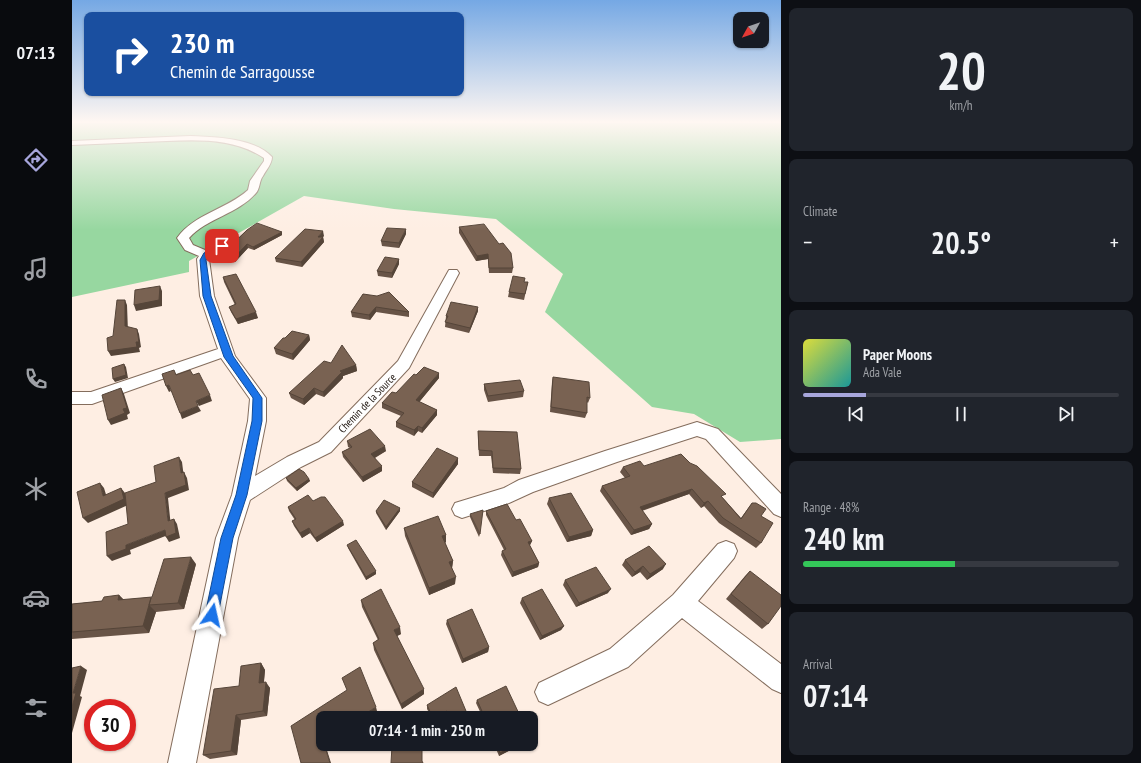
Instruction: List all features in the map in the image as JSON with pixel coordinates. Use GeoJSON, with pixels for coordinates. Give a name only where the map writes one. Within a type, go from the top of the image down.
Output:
{"type":"FeatureCollection","features":[{"type":"Feature","properties":{"kind":"street"},"geometry":{"type":"LineString","coordinates":[[182,763],[227,538],[242,495],[257,421],[258,398],[228,357],[207,296],[203,260],[214,250],[194,250],[186,246],[183,242],[183,238],[201,223],[254,191],[255,181],[268,161],[268,159]]}},
{"type":"Feature","properties":{"kind":"street","name":"Chemin de la Source"},"geometry":{"type":"LineString","coordinates":[[242,495],[294,462],[325,447],[394,375],[404,364],[453,273]]}},
{"type":"Feature","properties":{"kind":"street"},"geometry":{"type":"LineString","coordinates":[[72,398],[92,398],[226,351]]}},
{"type":"Feature","properties":{"kind":"street"},"geometry":{"type":"LineString","coordinates":[[462,509],[509,495],[526,486],[697,429],[712,434],[781,508]]}},
{"type":"Feature","properties":{"kind":"street"},"geometry":{"type":"LineString","coordinates":[[548,692],[619,658],[681,603],[726,551]]}},
{"type":"Feature","properties":{"kind":"street"},"geometry":{"type":"LineString","coordinates":[[681,603],[781,680]]}},
{"type":"Feature","properties":{"kind":"green space"},"geometry":{"type":"Polygon","coordinates":[[[72,159],[781,159],[781,439],[740,442],[694,414],[652,407],[545,312],[563,274],[496,219],[394,209],[304,196],[189,261],[189,272],[72,297],[72,159]]]}},
{"type":"Feature","properties":{"kind":"building"},"geometry":{"type":"Polygon","coordinates":[[[257,223],[282,232],[253,247],[247,244],[234,258],[220,256],[247,230],[257,223]]]}},
{"type":"Feature","properties":{"kind":"building"},"geometry":{"type":"Polygon","coordinates":[[[484,224],[499,244],[503,243],[511,253],[513,268],[489,268],[488,254],[477,256],[459,227],[484,224]]]}},
{"type":"Feature","properties":{"kind":"building"},"geometry":{"type":"Polygon","coordinates":[[[387,228],[406,229],[399,243],[381,241],[387,228]]]}},
{"type":"Feature","properties":{"kind":"building"},"geometry":{"type":"Polygon","coordinates":[[[305,229],[323,231],[318,237],[323,237],[301,262],[275,258],[305,229]]]}},
{"type":"Feature","properties":{"kind":"building"},"geometry":{"type":"Polygon","coordinates":[[[385,257],[399,259],[392,273],[377,271],[385,257]]]}},
{"type":"Feature","properties":{"kind":"building"},"geometry":{"type":"Polygon","coordinates":[[[236,274],[256,312],[236,319],[229,307],[236,304],[223,277],[236,274]]]}},
{"type":"Feature","properties":{"kind":"building"},"geometry":{"type":"Polygon","coordinates":[[[513,276],[525,278],[524,282],[528,282],[525,294],[509,292],[513,276]]]}},
{"type":"Feature","properties":{"kind":"building"},"geometry":{"type":"Polygon","coordinates":[[[160,286],[159,300],[134,305],[135,290],[160,286]]]}},
{"type":"Feature","properties":{"kind":"building"},"geometry":{"type":"Polygon","coordinates":[[[389,292],[409,312],[376,307],[369,315],[351,312],[363,294],[377,296],[389,292]]]}},
{"type":"Feature","properties":{"kind":"building"},"geometry":{"type":"Polygon","coordinates":[[[117,300],[125,300],[125,326],[137,329],[139,342],[136,342],[137,347],[108,351],[107,338],[113,336],[117,300]]]}},
{"type":"Feature","properties":{"kind":"building"},"geometry":{"type":"Polygon","coordinates":[[[451,302],[478,307],[470,328],[445,322],[451,302]]]}},
{"type":"Feature","properties":{"kind":"building"},"geometry":{"type":"Polygon","coordinates":[[[292,331],[309,335],[292,354],[274,348],[283,338],[285,338],[292,331]]]}},
{"type":"Feature","properties":{"kind":"building"},"geometry":{"type":"Polygon","coordinates":[[[342,345],[356,365],[340,371],[342,372],[323,392],[314,388],[303,399],[289,393],[324,361],[331,363],[342,345]]]}},
{"type":"Feature","properties":{"kind":"building"},"geometry":{"type":"Polygon","coordinates":[[[124,364],[126,375],[113,379],[112,368],[124,364]]]}},
{"type":"Feature","properties":{"kind":"building"},"geometry":{"type":"Polygon","coordinates":[[[424,367],[439,373],[416,400],[437,410],[422,428],[418,426],[414,430],[396,422],[404,413],[382,403],[392,392],[396,393],[414,374],[416,375],[424,367]]]}},
{"type":"Feature","properties":{"kind":"building"},"geometry":{"type":"Polygon","coordinates":[[[174,370],[176,375],[190,370],[193,375],[199,373],[210,395],[196,401],[198,406],[180,413],[169,385],[166,386],[162,374],[174,370]]]}},
{"type":"Feature","properties":{"kind":"building"},"geometry":{"type":"Polygon","coordinates":[[[553,377],[589,382],[590,398],[587,397],[587,413],[551,407],[553,377]]]}},
{"type":"Feature","properties":{"kind":"building"},"geometry":{"type":"Polygon","coordinates":[[[520,380],[524,391],[488,396],[484,384],[520,380]]]}},
{"type":"Feature","properties":{"kind":"building"},"geometry":{"type":"Polygon","coordinates":[[[121,388],[127,408],[123,409],[125,413],[108,420],[102,395],[121,388]]]}},
{"type":"Feature","properties":{"kind":"building"},"geometry":{"type":"Polygon","coordinates":[[[370,429],[385,446],[371,454],[382,466],[362,477],[342,452],[352,447],[347,441],[370,429]]]}},
{"type":"Feature","properties":{"kind":"building"},"geometry":{"type":"Polygon","coordinates":[[[478,431],[517,432],[521,469],[493,468],[492,451],[479,450],[478,431]]]}},
{"type":"Feature","properties":{"kind":"building"},"geometry":{"type":"Polygon","coordinates":[[[437,448],[458,458],[433,493],[412,482],[437,448]]]}},
{"type":"Feature","properties":{"kind":"building"},"geometry":{"type":"Polygon","coordinates":[[[681,454],[690,463],[697,466],[726,494],[721,496],[741,519],[752,503],[756,503],[766,509],[761,516],[773,523],[761,543],[723,518],[708,501],[704,503],[692,489],[640,507],[652,524],[634,530],[602,486],[630,476],[623,467],[640,461],[644,466],[681,454]]]}},
{"type":"Feature","properties":{"kind":"building"},"geometry":{"type":"Polygon","coordinates":[[[179,457],[181,473],[184,472],[186,485],[165,493],[168,521],[174,519],[176,533],[166,537],[165,530],[126,545],[126,549],[107,556],[106,532],[128,524],[125,493],[156,482],[154,466],[179,457]]]}},
{"type":"Feature","properties":{"kind":"building"},"geometry":{"type":"Polygon","coordinates":[[[299,469],[304,472],[309,479],[296,488],[286,478],[299,469]]]}},
{"type":"Feature","properties":{"kind":"building"},"geometry":{"type":"Polygon","coordinates":[[[100,483],[103,496],[121,488],[124,499],[83,518],[77,492],[100,483]]]}},
{"type":"Feature","properties":{"kind":"building"},"geometry":{"type":"Polygon","coordinates":[[[571,493],[593,530],[569,537],[549,498],[571,493]]]}},
{"type":"Feature","properties":{"kind":"building"},"geometry":{"type":"Polygon","coordinates":[[[308,495],[313,501],[321,497],[325,497],[343,521],[315,538],[309,528],[300,533],[292,521],[296,519],[288,507],[308,495]]]}},
{"type":"Feature","properties":{"kind":"building"},"geometry":{"type":"Polygon","coordinates":[[[384,500],[400,508],[386,527],[376,511],[384,500]]]}},
{"type":"Feature","properties":{"kind":"building"},"geometry":{"type":"Polygon","coordinates":[[[507,504],[516,520],[520,519],[532,541],[528,542],[539,563],[513,572],[502,551],[506,549],[486,511],[507,504]]]}},
{"type":"Feature","properties":{"kind":"building"},"geometry":{"type":"Polygon","coordinates":[[[483,510],[480,534],[470,514],[483,510]]]}},
{"type":"Feature","properties":{"kind":"building"},"geometry":{"type":"Polygon","coordinates":[[[438,516],[446,535],[442,536],[453,561],[449,562],[456,577],[429,588],[404,528],[438,516]]]}},
{"type":"Feature","properties":{"kind":"building"},"geometry":{"type":"Polygon","coordinates":[[[356,540],[376,571],[366,577],[347,545],[356,540]]]}},
{"type":"Feature","properties":{"kind":"building"},"geometry":{"type":"Polygon","coordinates":[[[649,546],[666,564],[650,574],[643,566],[635,572],[625,560],[649,546]]]}},
{"type":"Feature","properties":{"kind":"building"},"geometry":{"type":"Polygon","coordinates":[[[191,557],[178,603],[149,605],[143,626],[72,632],[72,604],[102,601],[104,597],[119,595],[118,600],[152,597],[164,559],[191,557]]]}},
{"type":"Feature","properties":{"kind":"building"},"geometry":{"type":"Polygon","coordinates":[[[596,567],[611,589],[579,603],[565,580],[596,567]]]}},
{"type":"Feature","properties":{"kind":"building"},"geometry":{"type":"Polygon","coordinates":[[[750,571],[781,595],[781,606],[768,624],[731,594],[750,571]]]}},
{"type":"Feature","properties":{"kind":"building"},"geometry":{"type":"Polygon","coordinates":[[[381,589],[400,627],[394,630],[424,689],[401,704],[373,643],[379,639],[361,600],[381,589]]]}},
{"type":"Feature","properties":{"kind":"building"},"geometry":{"type":"Polygon","coordinates":[[[542,589],[564,626],[542,636],[522,598],[542,589]]]}},
{"type":"Feature","properties":{"kind":"building"},"geometry":{"type":"Polygon","coordinates":[[[472,609],[489,647],[463,659],[447,620],[472,609]]]}},
{"type":"Feature","properties":{"kind":"building"},"geometry":{"type":"Polygon","coordinates":[[[261,663],[259,683],[266,682],[263,711],[236,715],[231,751],[203,755],[214,689],[239,686],[241,666],[261,663]]]}},
{"type":"Feature","properties":{"kind":"building"},"geometry":{"type":"Polygon","coordinates":[[[81,666],[73,693],[76,693],[72,707],[72,668],[81,666]]]}},
{"type":"Feature","properties":{"kind":"building"},"geometry":{"type":"Polygon","coordinates":[[[360,667],[376,707],[370,711],[316,711],[316,751],[326,751],[330,763],[301,763],[291,726],[347,690],[342,678],[360,667]]]}},
{"type":"Feature","properties":{"kind":"building"},"geometry":{"type":"Polygon","coordinates":[[[506,686],[518,711],[482,711],[477,700],[506,686]]]}},
{"type":"Feature","properties":{"kind":"building"},"geometry":{"type":"Polygon","coordinates":[[[456,687],[466,711],[430,711],[427,705],[456,687]]]}},
{"type":"Feature","properties":{"kind":"building"},"geometry":{"type":"Polygon","coordinates":[[[392,751],[422,751],[423,763],[391,763],[392,751]]]}},
{"type":"Feature","properties":{"kind":"route"},"geometry":{"type":"LineString","coordinates":[[212,615],[227,538],[242,495],[257,421],[258,398],[228,357],[207,296],[203,260],[207,254],[222,246]]}}]}
